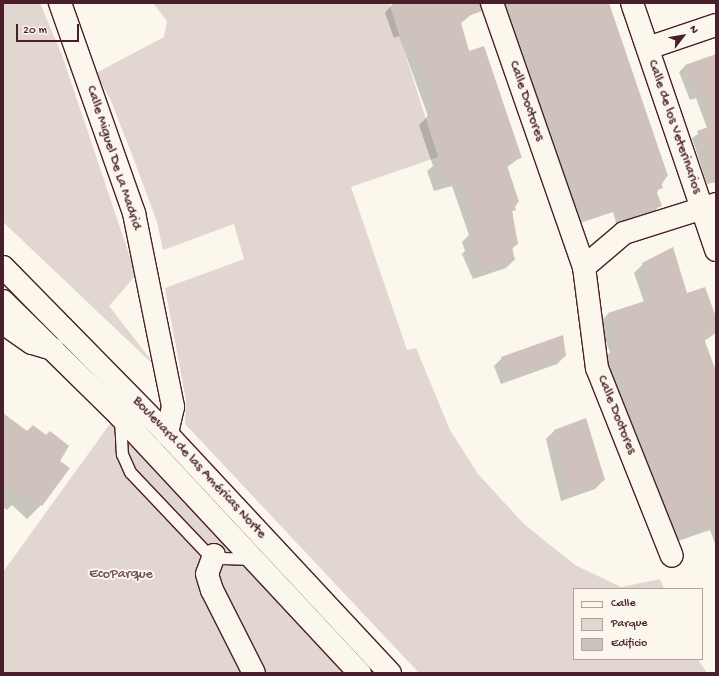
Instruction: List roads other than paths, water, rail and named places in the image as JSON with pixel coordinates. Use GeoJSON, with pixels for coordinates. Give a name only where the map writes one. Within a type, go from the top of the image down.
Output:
{"type":"FeatureCollection","features":[{"type":"Feature","properties":{"kind":"street","name":"Calle Miguel De La Madrid"},"geometry":{"type":"LineString","coordinates":[[60,3],[134,214],[173,407],[167,434]]}},
{"type":"Feature","properties":{"kind":"street","name":"Calle Doctores"},"geometry":{"type":"LineString","coordinates":[[492,3],[584,267],[597,368],[672,556]]}},
{"type":"Feature","properties":{"kind":"street","name":"Calle de los Veterinarios"},"geometry":{"type":"LineString","coordinates":[[632,3],[709,206],[716,250]]}},
{"type":"Feature","properties":{"kind":"street"},"geometry":{"type":"LineString","coordinates":[[648,48],[716,25]]}},
{"type":"Feature","properties":{"kind":"street"},"geometry":{"type":"LineString","coordinates":[[584,267],[624,233],[709,206]]}},
{"type":"Feature","properties":{"kind":"street","name":"Boulevard de las Américas Norte"},"geometry":{"type":"LineString","coordinates":[[3,267],[167,434],[390,673]]}},
{"type":"Feature","properties":{"kind":"street","name":"Boulevard de las Américas Norte"},"geometry":{"type":"LineString","coordinates":[[3,301],[55,350],[120,416],[256,559],[360,673]]}},
{"type":"Feature","properties":{"kind":"street"},"geometry":{"type":"LineString","coordinates":[[3,323],[32,342],[55,350]]}},
{"type":"Feature","properties":{"kind":"street"},"geometry":{"type":"LineString","coordinates":[[214,555],[207,574],[212,590],[254,673]]}},
{"type":"Feature","properties":{"kind":"lane"},"geometry":{"type":"LineString","coordinates":[[120,416],[122,454],[130,472],[204,550],[214,555],[256,559]]}},
{"type":"Feature","properties":{"kind":"park label","name":"EcoParque"},"geometry":{"type":"Point","coordinates":[121,575]}}]}
